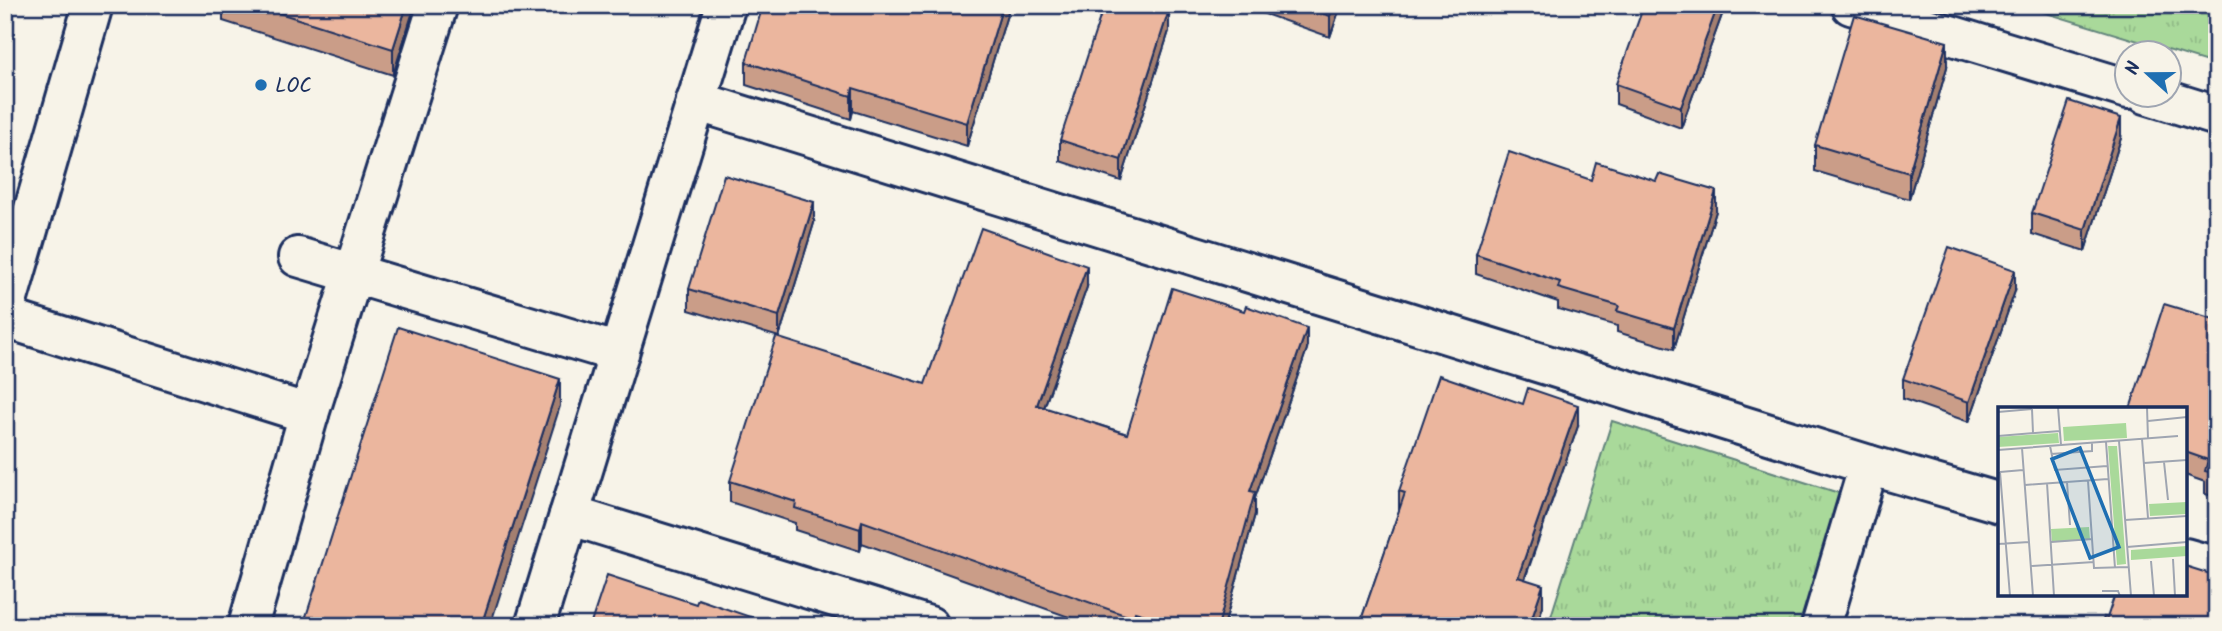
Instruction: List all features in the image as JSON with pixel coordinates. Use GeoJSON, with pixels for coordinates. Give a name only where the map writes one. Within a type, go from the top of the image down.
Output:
{"type":"FeatureCollection","features":[{"type":"Feature","properties":{"kind":"street"},"geometry":{"type":"LineString","coordinates":[[5,309],[93,5]]}},
{"type":"Feature","properties":{"kind":"street"},"geometry":{"type":"LineString","coordinates":[[248,626],[309,414],[438,5]]}},
{"type":"Feature","properties":{"kind":"street"},"geometry":{"type":"LineString","coordinates":[[535,626],[726,5]]}},
{"type":"Feature","properties":{"kind":"street"},"geometry":{"type":"LineString","coordinates":[[1852,5],[2114,85]]}},
{"type":"Feature","properties":{"kind":"street"},"geometry":{"type":"LineString","coordinates":[[696,101],[1869,465],[1998,502]]}},
{"type":"Feature","properties":{"kind":"street"},"geometry":{"type":"LineString","coordinates":[[2184,106],[2217,116]]}},
{"type":"Feature","properties":{"kind":"street"},"geometry":{"type":"LineString","coordinates":[[298,257],[619,354]]}},
{"type":"Feature","properties":{"kind":"street"},"geometry":{"type":"LineString","coordinates":[[5,318],[309,414]]}},
{"type":"Feature","properties":{"kind":"street"},"geometry":{"type":"LineString","coordinates":[[1821,626],[1869,465]]}},
{"type":"Feature","properties":{"kind":"street"},"geometry":{"type":"LineString","coordinates":[[569,515],[929,626]]}},
{"type":"Feature","properties":{"kind":"street"},"geometry":{"type":"LineString","coordinates":[[2187,559],[2217,567]]}},
{"type":"Feature","properties":{"kind":"green space"},"geometry":{"type":"Polygon","coordinates":[[[2020,5],[2217,5],[2217,65],[2184,55],[2184,38],[2128,38],[2020,5]]]}},
{"type":"Feature","properties":{"kind":"green space"},"geometry":{"type":"Polygon","coordinates":[[[1612,421],[1864,501],[1825,626],[1548,626],[1612,421]]]}},
{"type":"Feature","properties":{"kind":"building"},"geometry":{"type":"Polygon","coordinates":[[[254,5],[407,5],[393,49],[254,5]]]}},
{"type":"Feature","properties":{"kind":"building"},"geometry":{"type":"Polygon","coordinates":[[[763,5],[1003,5],[967,123],[853,88],[851,96],[746,62],[763,5]]]}},
{"type":"Feature","properties":{"kind":"building"},"geometry":{"type":"Polygon","coordinates":[[[1104,5],[1154,5],[1169,10],[1121,160],[1060,140],[1104,5]]]}},
{"type":"Feature","properties":{"kind":"building"},"geometry":{"type":"Polygon","coordinates":[[[1299,5],[1334,5],[1330,16],[1299,5]]]}},
{"type":"Feature","properties":{"kind":"building"},"geometry":{"type":"Polygon","coordinates":[[[1644,5],[1718,5],[1681,107],[1616,84],[1644,5]]]}},
{"type":"Feature","properties":{"kind":"building"},"geometry":{"type":"Polygon","coordinates":[[[1854,15],[1947,42],[1909,173],[1815,145],[1854,15]]]}},
{"type":"Feature","properties":{"kind":"building"},"geometry":{"type":"Polygon","coordinates":[[[2069,101],[2121,118],[2085,230],[2032,213],[2069,101]]]}},
{"type":"Feature","properties":{"kind":"building"},"geometry":{"type":"Polygon","coordinates":[[[1509,152],[1591,180],[1596,162],[1656,181],[1659,174],[1716,191],[1674,328],[1617,311],[1619,306],[1558,288],[1560,282],[1476,254],[1509,152]]]}},
{"type":"Feature","properties":{"kind":"building"},"geometry":{"type":"Polygon","coordinates":[[[724,175],[814,202],[779,316],[689,289],[724,175]]]}},
{"type":"Feature","properties":{"kind":"building"},"geometry":{"type":"Polygon","coordinates":[[[981,228],[1087,266],[1037,405],[1127,434],[1172,288],[1244,311],[1246,306],[1307,328],[1250,491],[1255,492],[1218,626],[1183,626],[1135,612],[1133,618],[862,521],[860,529],[795,508],[796,502],[730,481],[776,337],[925,384],[981,228]]]}},
{"type":"Feature","properties":{"kind":"building"},"geometry":{"type":"Polygon","coordinates":[[[1949,247],[2015,270],[1969,402],[1903,379],[1949,247]]]}},
{"type":"Feature","properties":{"kind":"building"},"geometry":{"type":"Polygon","coordinates":[[[2164,304],[2217,320],[2217,474],[2205,471],[2208,460],[2187,453],[2187,407],[2131,407],[2164,304]]]}},
{"type":"Feature","properties":{"kind":"building"},"geometry":{"type":"Polygon","coordinates":[[[398,327],[560,379],[481,626],[303,626],[398,327]]]}},
{"type":"Feature","properties":{"kind":"building"},"geometry":{"type":"Polygon","coordinates":[[[1439,375],[1523,404],[1528,388],[1578,405],[1518,577],[1543,585],[1529,626],[1359,626],[1405,493],[1399,491],[1439,375]]]}},
{"type":"Feature","properties":{"kind":"building"},"geometry":{"type":"Polygon","coordinates":[[[2187,567],[2217,576],[2217,626],[2101,626],[2104,617],[2107,618],[2114,596],[2187,596],[2187,567]]]}},
{"type":"Feature","properties":{"kind":"building"},"geometry":{"type":"Polygon","coordinates":[[[607,575],[696,604],[698,599],[759,620],[757,626],[590,626],[607,575]]]}},
{"type":"Feature","properties":{"kind":"building"},"geometry":{"type":"Polygon","coordinates":[[[852,621],[865,626],[850,626],[852,621]]]}},
{"type":"Feature","properties":{"kind":"place","name":"LOC"},"geometry":{"type":"Point","coordinates":[261,85]}}]}
